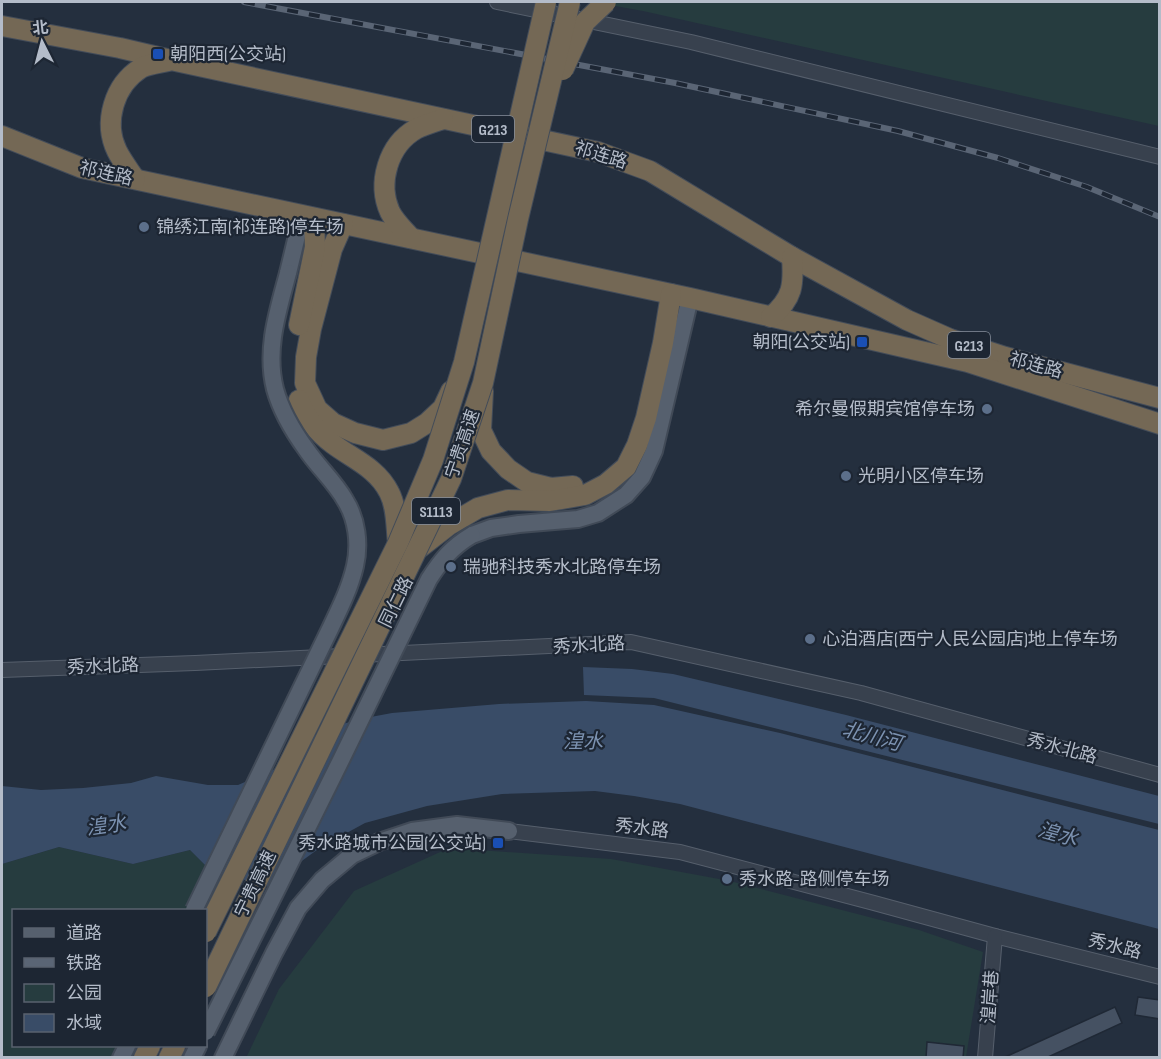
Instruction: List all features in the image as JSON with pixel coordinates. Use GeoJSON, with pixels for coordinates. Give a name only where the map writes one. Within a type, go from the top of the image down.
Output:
{"type":"FeatureCollection","features":[{"type":"Feature","properties":{"kind":"highway","name":"宁贵高速"},"geometry":{"type":"LineString","coordinates":[[207,930],[398,543],[433,460],[464,362],[546,2]]}},
{"type":"Feature","properties":{"kind":"highway","name":"宁贵高速"},"geometry":{"type":"LineString","coordinates":[[207,985],[451,479],[483,383],[518,219],[570,2]]}},
{"type":"Feature","properties":{"kind":"highway"},"geometry":{"type":"LineString","coordinates":[[518,219],[564,68],[585,22],[606,2]]}},
{"type":"Feature","properties":{"kind":"highway","name":"祁连路"},"geometry":{"type":"LineString","coordinates":[[2,26],[120,48],[598,152],[650,171],[792,257],[906,320],[950,339],[1005,357],[1160,398]]}},
{"type":"Feature","properties":{"kind":"highway"},"geometry":{"type":"LineString","coordinates":[[135,179],[116,149],[113,140],[111,113],[115,97],[126,81],[143,67],[171,60]]}},
{"type":"Feature","properties":{"kind":"highway"},"geometry":{"type":"LineString","coordinates":[[411,238],[391,214],[385,197],[385,178],[390,159],[400,142],[416,129],[443,118]]}},
{"type":"Feature","properties":{"kind":"highway","name":"祁连路"},"geometry":{"type":"LineString","coordinates":[[2,136],[82,168],[673,294],[968,362],[1160,424]]}},
{"type":"Feature","properties":{"kind":"highway"},"geometry":{"type":"LineString","coordinates":[[308,216],[315,247],[293,359],[295,390],[302,409],[315,428],[331,443],[365,464],[378,476],[390,493],[395,511],[398,543]]}},
{"type":"Feature","properties":{"kind":"highway"},"geometry":{"type":"LineString","coordinates":[[343,224],[332,249],[310,329],[306,357],[305,383],[317,409],[333,423],[355,433],[383,440],[411,433],[427,423],[443,408],[464,362]]}},
{"type":"Feature","properties":{"kind":"highway"},"geometry":{"type":"LineString","coordinates":[[771,317],[783,306],[790,294],[794,276],[792,257]]}},
{"type":"Feature","properties":{"kind":"highway"},"geometry":{"type":"LineString","coordinates":[[418,549],[449,525],[478,508],[508,500],[550,495],[600,475],[618,459],[627,446],[637,412],[650,345],[673,294]]}},
{"type":"Feature","properties":{"kind":"highway"},"geometry":{"type":"LineString","coordinates":[[483,383],[481,430],[491,451],[508,469],[550,495]]}},
{"type":"Feature","properties":{"kind":"main road"},"geometry":{"type":"LineString","coordinates":[[194,909],[350,587],[356,564],[358,541],[353,518],[345,500],[306,449],[281,409],[271,365],[272,339],[288,273],[308,216]]}},
{"type":"Feature","properties":{"kind":"main road","name":"同仁路"},"geometry":{"type":"LineString","coordinates":[[207,1030],[429,579],[441,559],[456,544],[491,528],[578,519],[598,513],[626,495],[642,477],[654,451],[673,294]]}},
{"type":"Feature","properties":{"kind":"main road","name":"秀水路"},"geometry":{"type":"LineString","coordinates":[[224,1058],[298,908],[322,880],[352,855],[412,831],[457,825],[509,831]]}},
{"type":"Feature","properties":{"kind":"street"},"geometry":{"type":"LineString","coordinates":[[497,2],[691,42],[1160,157]]}},
{"type":"Feature","properties":{"kind":"street","name":"秀水北路"},"geometry":{"type":"LineString","coordinates":[[2,670],[631,642],[861,693],[1160,775]]}},
{"type":"Feature","properties":{"kind":"street","name":"秀水路"},"geometry":{"type":"LineString","coordinates":[[509,831],[680,852],[995,936],[1160,977]]}},
{"type":"Feature","properties":{"kind":"street","name":"湟岸巷"},"geometry":{"type":"LineString","coordinates":[[986,1058],[995,936]]}},
{"type":"Feature","properties":{"kind":"green space"},"geometry":{"type":"Polygon","coordinates":[[[593,2],[1159,2],[1159,126],[643,11],[593,2]]]}},
{"type":"Feature","properties":{"kind":"green space"},"geometry":{"type":"Polygon","coordinates":[[[59,847],[133,864],[190,850],[211,871],[224,874],[207,909],[12,909],[12,1047],[138,1047],[133,1056],[2,1058],[2,864],[59,847]]]}},
{"type":"Feature","properties":{"kind":"green space"},"geometry":{"type":"Polygon","coordinates":[[[449,848],[611,859],[730,881],[919,930],[983,952],[966,1057],[246,1058],[279,989],[354,891],[449,848]]]}},
{"type":"Feature","properties":{"kind":"water","name":"北川河"},"geometry":{"type":"Polygon","coordinates":[[[583,667],[632,669],[673,674],[846,715],[1159,796],[1159,824],[654,698],[584,695],[583,667]]]}},
{"type":"Feature","properties":{"kind":"water","name":"湟水"},"geometry":{"type":"Polygon","coordinates":[[[586,701],[654,705],[780,733],[1159,830],[1159,929],[680,804],[595,791],[502,794],[427,806],[365,823],[321,847],[299,863],[275,888],[211,871],[190,850],[133,864],[59,847],[2,864],[2,786],[41,790],[83,788],[131,783],[156,776],[208,785],[238,785],[273,770],[318,733],[360,719],[392,713],[499,704],[586,701]]]}},
{"type":"Feature","properties":{"kind":"building"},"geometry":{"type":"Polygon","coordinates":[[[1138,997],[1160,1000],[1160,1019],[1135,1015],[1138,997]]]}},
{"type":"Feature","properties":{"kind":"building"},"geometry":{"type":"Polygon","coordinates":[[[1115,1007],[1122,1023],[1046,1058],[1003,1058],[1115,1007]]]}},
{"type":"Feature","properties":{"kind":"building"},"geometry":{"type":"Polygon","coordinates":[[[927,1042],[964,1046],[963,1058],[926,1058],[927,1042]]]}},
{"type":"Feature","properties":{"kind":"railway"},"geometry":{"type":"LineString","coordinates":[[244,2],[675,83],[898,131],[998,158],[1087,187],[1160,217]]}},
{"type":"Feature","properties":{"kind":"place","name":"朝阳西(公交站)"},"geometry":{"type":"Point","coordinates":[158,54]}},
{"type":"Feature","properties":{"kind":"place","name":"锦绣江南(祁连路)停车场"},"geometry":{"type":"Point","coordinates":[144,227]}},
{"type":"Feature","properties":{"kind":"place","name":"朝阳(公交站)"},"geometry":{"type":"Point","coordinates":[862,342]}},
{"type":"Feature","properties":{"kind":"place","name":"希尔曼假期宾馆停车场"},"geometry":{"type":"Point","coordinates":[987,409]}},
{"type":"Feature","properties":{"kind":"place","name":"光明小区停车场"},"geometry":{"type":"Point","coordinates":[846,476]}},
{"type":"Feature","properties":{"kind":"place","name":"瑞驰科技秀水北路停车场"},"geometry":{"type":"Point","coordinates":[451,567]}},
{"type":"Feature","properties":{"kind":"place","name":"心泊酒店(西宁人民公园店)地上停车场"},"geometry":{"type":"Point","coordinates":[810,639]}},
{"type":"Feature","properties":{"kind":"place","name":"秀水路城市公园(公交站)"},"geometry":{"type":"Point","coordinates":[498,843]}},
{"type":"Feature","properties":{"kind":"place","name":"秀水路-路侧停车场"},"geometry":{"type":"Point","coordinates":[727,879]}}]}
